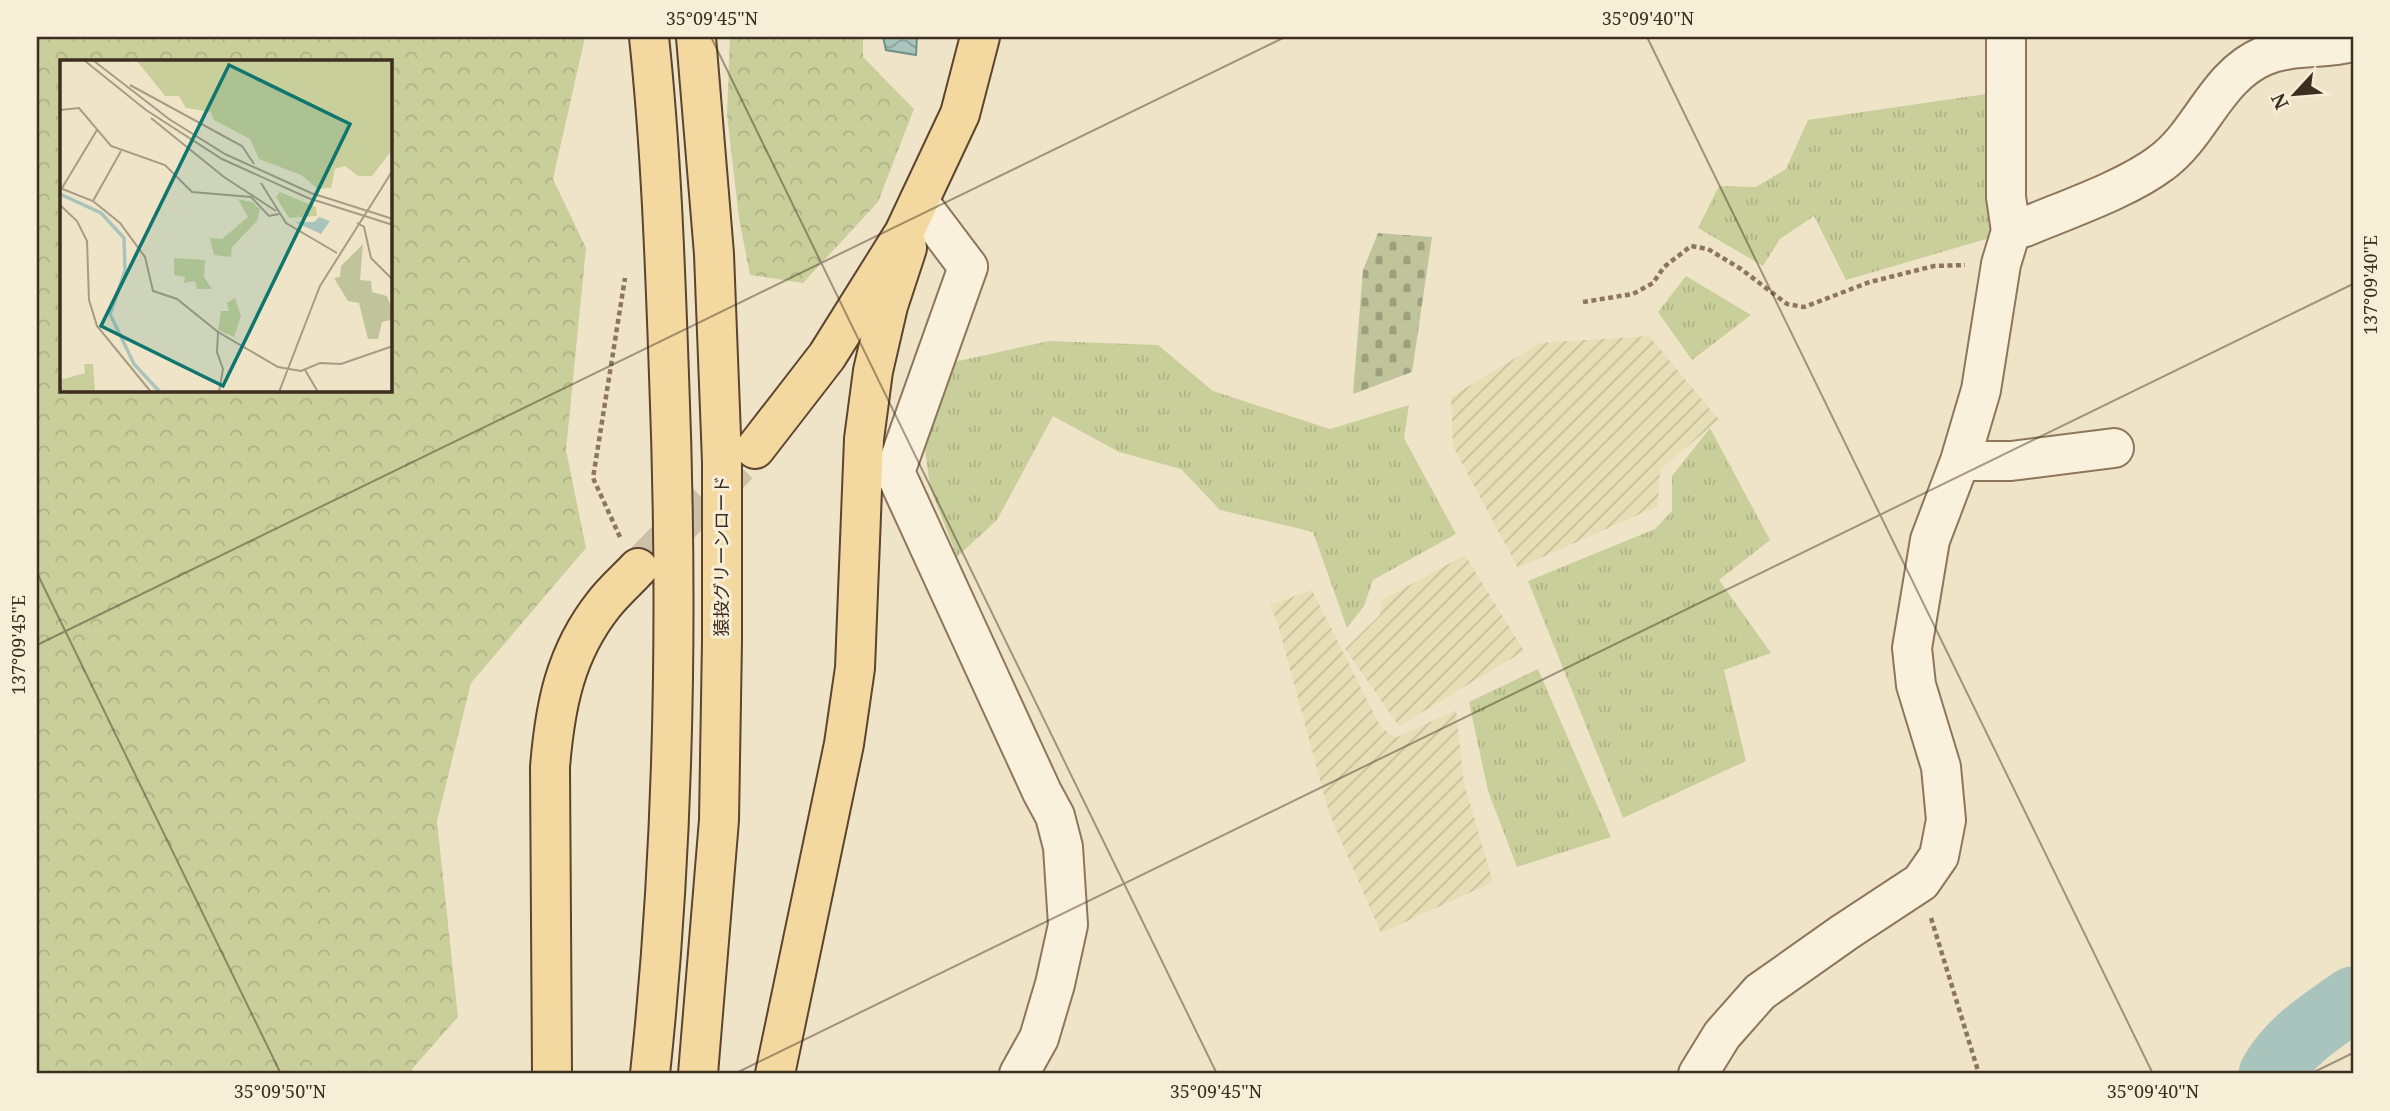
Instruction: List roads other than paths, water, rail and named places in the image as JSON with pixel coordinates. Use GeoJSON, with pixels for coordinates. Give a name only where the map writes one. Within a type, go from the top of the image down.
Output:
{"type":"FeatureCollection","features":[{"type":"Feature","properties":{"kind":"main road"},"geometry":{"type":"LineString","coordinates":[[649,37],[665,260],[673,466],[675,651],[670,821],[659,989],[650,1074]]}},
{"type":"Feature","properties":{"kind":"main road","name":"猿投グリーンロード"},"geometry":{"type":"LineString","coordinates":[[696,37],[714,254],[722,462],[719,820],[698,1074]]}},
{"type":"Feature","properties":{"kind":"main road"},"geometry":{"type":"LineString","coordinates":[[755,449],[827,356],[911,218],[960,114],[980,37]]}},
{"type":"Feature","properties":{"kind":"main road"},"geometry":{"type":"LineString","coordinates":[[775,1074],[844,744],[855,668],[864,439],[873,371],[888,306],[906,248],[911,218]]}},
{"type":"Feature","properties":{"kind":"main road"},"geometry":{"type":"LineString","coordinates":[[552,1074],[550,767],[554,719],[563,682],[580,642],[631,558]]}},
{"type":"Feature","properties":{"kind":"street"},"geometry":{"type":"LineString","coordinates":[[1698,1074],[1722,1035],[1760,992],[1921,882],[1939,856],[1946,820],[1941,767],[1916,685],[1912,648],[1930,540],[1960,461],[1981,390],[2006,248],[2006,37]]}},
{"type":"Feature","properties":{"kind":"street"},"geometry":{"type":"LineString","coordinates":[[2006,248],[2025,228],[2125,184],[2162,163],[2197,125],[2236,72],[2263,56],[2291,47],[2335,47],[2353,42]]}},
{"type":"Feature","properties":{"kind":"street"},"geometry":{"type":"LineString","coordinates":[[911,218],[968,267],[895,472],[1055,816],[1063,847],[1068,925],[1039,1038],[1019,1074]]}},
{"type":"Feature","properties":{"kind":"street"},"geometry":{"type":"LineString","coordinates":[[1960,461],[2011,461],[2114,448]]}},
{"type":"Feature","properties":{"kind":"water"},"geometry":{"type":"Polygon","coordinates":[[[883,37],[917,37],[916,55],[886,50],[883,37]]]}},
{"type":"Feature","properties":{"kind":"waterway"},"geometry":{"type":"LineString","coordinates":[[2271,1074],[2297,1041],[2353,999]]}},
{"type":"Feature","properties":{"kind":"tunnel"},"geometry":{"type":"LineString","coordinates":[[638,568],[739,465]]}}]}
